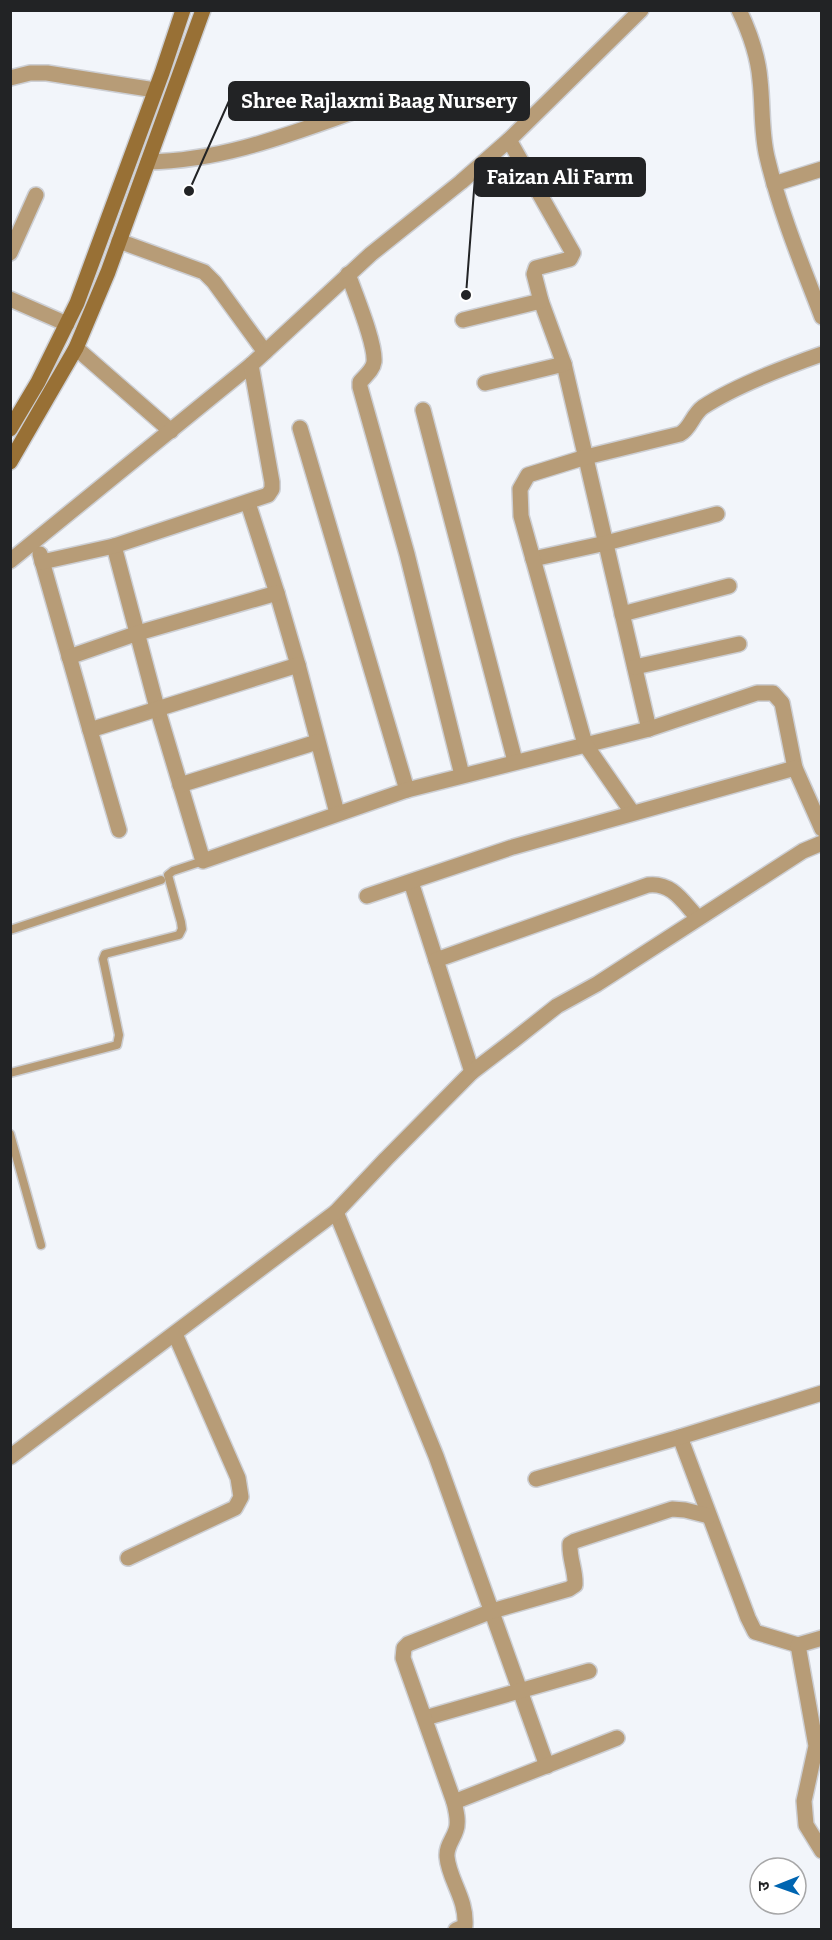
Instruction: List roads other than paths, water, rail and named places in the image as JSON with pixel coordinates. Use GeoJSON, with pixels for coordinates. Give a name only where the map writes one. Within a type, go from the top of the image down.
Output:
{"type":"FeatureCollection","features":[{"type":"Feature","properties":{"kind":"street"},"geometry":{"type":"LineString","coordinates":[[10,429],[38,382],[77,303],[183,10]]}},
{"type":"Feature","properties":{"kind":"street"},"geometry":{"type":"LineString","coordinates":[[10,462],[76,348],[119,241],[203,10]]}},
{"type":"Feature","properties":{"kind":"street"},"geometry":{"type":"LineString","coordinates":[[10,561],[251,365],[348,274],[461,182],[509,140],[641,10]]}},
{"type":"Feature","properties":{"kind":"street"},"geometry":{"type":"LineString","coordinates":[[739,10],[751,34],[756,52],[762,125],[774,184],[822,317]]}},
{"type":"Feature","properties":{"kind":"street"},"geometry":{"type":"LineString","coordinates":[[10,78],[30,73],[46,73],[155,90]]}},
{"type":"Feature","properties":{"kind":"street"},"geometry":{"type":"LineString","coordinates":[[148,162],[178,162],[246,149],[367,108]]}},
{"type":"Feature","properties":{"kind":"street"},"geometry":{"type":"LineString","coordinates":[[509,140],[573,253],[570,259],[536,268],[534,274],[541,301],[564,364],[649,729]]}},
{"type":"Feature","properties":{"kind":"street"},"geometry":{"type":"LineString","coordinates":[[774,184],[822,169]]}},
{"type":"Feature","properties":{"kind":"street"},"geometry":{"type":"LineString","coordinates":[[10,254],[36,195]]}},
{"type":"Feature","properties":{"kind":"street"},"geometry":{"type":"LineString","coordinates":[[119,241],[204,272],[214,282],[265,352]]}},
{"type":"Feature","properties":{"kind":"street"},"geometry":{"type":"LineString","coordinates":[[348,274],[371,343],[374,360],[372,369],[360,382],[360,387],[407,554],[462,775]]}},
{"type":"Feature","properties":{"kind":"street"},"geometry":{"type":"LineString","coordinates":[[10,299],[67,324]]}},
{"type":"Feature","properties":{"kind":"street"},"geometry":{"type":"LineString","coordinates":[[463,320],[541,301]]}},
{"type":"Feature","properties":{"kind":"street"},"geometry":{"type":"LineString","coordinates":[[76,348],[171,431]]}},
{"type":"Feature","properties":{"kind":"street"},"geometry":{"type":"LineString","coordinates":[[633,812],[585,744],[521,516],[520,489],[528,475],[586,456],[680,434],[687,430],[695,414],[702,408],[727,394],[822,354]]}},
{"type":"Feature","properties":{"kind":"street"},"geometry":{"type":"LineString","coordinates":[[485,383],[564,364]]}},
{"type":"Feature","properties":{"kind":"street"},"geometry":{"type":"LineString","coordinates":[[42,562],[114,546],[268,495],[272,489],[272,482],[251,365]]}},
{"type":"Feature","properties":{"kind":"street"},"geometry":{"type":"LineString","coordinates":[[423,410],[515,761]]}},
{"type":"Feature","properties":{"kind":"street"},"geometry":{"type":"LineString","coordinates":[[300,428],[407,790]]}},
{"type":"Feature","properties":{"kind":"street"},"geometry":{"type":"LineString","coordinates":[[248,503],[298,665],[337,813]]}},
{"type":"Feature","properties":{"kind":"street"},"geometry":{"type":"LineString","coordinates":[[533,559],[606,543],[717,514]]}},
{"type":"Feature","properties":{"kind":"street"},"geometry":{"type":"LineString","coordinates":[[36,540],[119,830]]}},
{"type":"Feature","properties":{"kind":"street"},"geometry":{"type":"LineString","coordinates":[[114,546],[202,861],[407,790],[649,729],[758,693],[773,693],[782,703],[795,768],[822,829]]}},
{"type":"Feature","properties":{"kind":"street"},"geometry":{"type":"LineString","coordinates":[[622,614],[729,585]]}},
{"type":"Feature","properties":{"kind":"street"},"geometry":{"type":"LineString","coordinates":[[69,657],[138,633],[277,593]]}},
{"type":"Feature","properties":{"kind":"street"},"geometry":{"type":"LineString","coordinates":[[634,667],[739,644]]}},
{"type":"Feature","properties":{"kind":"street"},"geometry":{"type":"LineString","coordinates":[[90,730],[298,665]]}},
{"type":"Feature","properties":{"kind":"street"},"geometry":{"type":"LineString","coordinates":[[180,785],[317,742]]}},
{"type":"Feature","properties":{"kind":"street"},"geometry":{"type":"LineString","coordinates":[[366,896],[513,847],[795,768]]}},
{"type":"Feature","properties":{"kind":"street"},"geometry":{"type":"LineString","coordinates":[[10,1457],[336,1212],[472,1072],[557,1006],[597,984],[803,851],[822,843]]}},
{"type":"Feature","properties":{"kind":"street"},"geometry":{"type":"LineString","coordinates":[[411,882],[472,1072]]}},
{"type":"Feature","properties":{"kind":"street"},"geometry":{"type":"LineString","coordinates":[[436,960],[648,885],[659,884],[669,887],[698,918]]}},
{"type":"Feature","properties":{"kind":"street"},"geometry":{"type":"LineString","coordinates":[[336,1212],[436,1456],[548,1766]]}},
{"type":"Feature","properties":{"kind":"street"},"geometry":{"type":"LineString","coordinates":[[128,1558],[235,1508],[241,1497],[238,1478],[174,1334]]}},
{"type":"Feature","properties":{"kind":"street"},"geometry":{"type":"LineString","coordinates":[[536,1479],[822,1393]]}},
{"type":"Feature","properties":{"kind":"street"},"geometry":{"type":"LineString","coordinates":[[680,1437],[755,1632],[798,1645],[822,1638]]}},
{"type":"Feature","properties":{"kind":"street"},"geometry":{"type":"LineString","coordinates":[[456,1929],[465,1926],[465,1918],[447,1859],[448,1847],[458,1824],[454,1802],[403,1658],[404,1648],[408,1644],[492,1611],[569,1589],[575,1585],[576,1577],[570,1551],[570,1544],[575,1541],[672,1509],[709,1516]]}},
{"type":"Feature","properties":{"kind":"street"},"geometry":{"type":"LineString","coordinates":[[798,1645],[816,1746],[804,1800],[806,1825],[822,1851]]}},
{"type":"Feature","properties":{"kind":"street"},"geometry":{"type":"LineString","coordinates":[[425,1718],[589,1671]]}},
{"type":"Feature","properties":{"kind":"street"},"geometry":{"type":"LineString","coordinates":[[454,1802],[617,1738]]}},
{"type":"Feature","properties":{"kind":"lane"},"geometry":{"type":"LineString","coordinates":[[10,1073],[117,1045],[119,1035],[103,958],[105,954],[179,935],[182,929],[181,922],[168,875],[202,861]]}},
{"type":"Feature","properties":{"kind":"lane"},"geometry":{"type":"LineString","coordinates":[[10,930],[160,880]]}},
{"type":"Feature","properties":{"kind":"lane"},"geometry":{"type":"LineString","coordinates":[[10,1134],[41,1245]]}},
{"type":"Feature","properties":{"kind":"place","name":"Shree Rajlaxmi Baag Nursery"},"geometry":{"type":"Point","coordinates":[189,191]}},
{"type":"Feature","properties":{"kind":"place","name":"Faizan Ali Farm"},"geometry":{"type":"Point","coordinates":[466,295]}}]}
